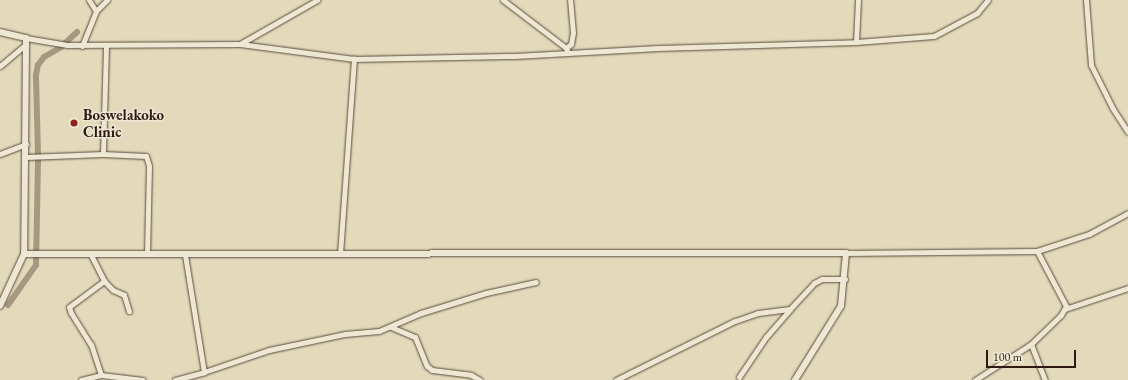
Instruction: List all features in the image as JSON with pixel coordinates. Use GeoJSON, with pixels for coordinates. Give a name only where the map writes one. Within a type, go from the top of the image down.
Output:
{"type":"FeatureCollection","features":[{"type":"Feature","properties":{"kind":"street"},"geometry":{"type":"LineString","coordinates":[[89,0],[96,11]]}},
{"type":"Feature","properties":{"kind":"street"},"geometry":{"type":"LineString","coordinates":[[82,46],[96,11],[107,0]]}},
{"type":"Feature","properties":{"kind":"street"},"geometry":{"type":"LineString","coordinates":[[240,44],[317,0]]}},
{"type":"Feature","properties":{"kind":"street"},"geometry":{"type":"LineString","coordinates":[[503,0],[567,51]]}},
{"type":"Feature","properties":{"kind":"street"},"geometry":{"type":"LineString","coordinates":[[567,51],[571,44],[573,33],[570,0]]}},
{"type":"Feature","properties":{"kind":"street"},"geometry":{"type":"LineString","coordinates":[[856,42],[858,0]]}},
{"type":"Feature","properties":{"kind":"street"},"geometry":{"type":"LineString","coordinates":[[0,32],[26,41],[67,45],[240,44],[354,59],[856,42],[934,36],[977,13],[988,0]]}},
{"type":"Feature","properties":{"kind":"street"},"geometry":{"type":"LineString","coordinates":[[1086,0],[1091,65],[1113,110],[1128,132]]}},
{"type":"Feature","properties":{"kind":"street"},"geometry":{"type":"LineString","coordinates":[[0,66],[26,41]]}},
{"type":"Feature","properties":{"kind":"street"},"geometry":{"type":"LineString","coordinates":[[0,304],[24,254],[26,41]]}},
{"type":"Feature","properties":{"kind":"street"},"geometry":{"type":"LineString","coordinates":[[103,154],[106,45]]}},
{"type":"Feature","properties":{"kind":"street"},"geometry":{"type":"LineString","coordinates":[[340,254],[354,59]]}},
{"type":"Feature","properties":{"kind":"street"},"geometry":{"type":"LineString","coordinates":[[0,154],[26,144]]}},
{"type":"Feature","properties":{"kind":"street"},"geometry":{"type":"LineString","coordinates":[[26,157],[103,154],[142,155],[148,159],[147,254]]}},
{"type":"Feature","properties":{"kind":"street"},"geometry":{"type":"LineString","coordinates":[[24,254],[185,255],[1037,251],[1089,234],[1128,213]]}},
{"type":"Feature","properties":{"kind":"street"},"geometry":{"type":"LineString","coordinates":[[1037,251],[1063,297],[1065,309]]}},
{"type":"Feature","properties":{"kind":"street"},"geometry":{"type":"LineString","coordinates":[[795,380],[841,306],[846,253]]}},
{"type":"Feature","properties":{"kind":"street"},"geometry":{"type":"LineString","coordinates":[[91,255],[104,281],[113,290],[124,295],[129,311]]}},
{"type":"Feature","properties":{"kind":"street"},"geometry":{"type":"LineString","coordinates":[[185,255],[204,372]]}},
{"type":"Feature","properties":{"kind":"street"},"geometry":{"type":"LineString","coordinates":[[739,377],[766,337],[814,283],[828,278],[844,280]]}},
{"type":"Feature","properties":{"kind":"street"},"geometry":{"type":"LineString","coordinates":[[102,375],[92,347],[71,313],[69,307],[104,281]]}},
{"type":"Feature","properties":{"kind":"street"},"geometry":{"type":"LineString","coordinates":[[175,380],[269,350],[345,334],[379,331],[443,306],[486,293],[536,282]]}},
{"type":"Feature","properties":{"kind":"street"},"geometry":{"type":"LineString","coordinates":[[975,380],[1030,344],[1065,309],[1128,288]]}},
{"type":"Feature","properties":{"kind":"street"},"geometry":{"type":"LineString","coordinates":[[616,380],[736,321],[758,313],[790,309]]}},
{"type":"Feature","properties":{"kind":"street"},"geometry":{"type":"LineString","coordinates":[[391,327],[415,337],[426,366],[432,370],[471,375],[480,380]]}},
{"type":"Feature","properties":{"kind":"street"},"geometry":{"type":"LineString","coordinates":[[1030,344],[1045,380]]}},
{"type":"Feature","properties":{"kind":"street"},"geometry":{"type":"LineString","coordinates":[[81,380],[102,375],[143,380]]}},
{"type":"Feature","properties":{"kind":"waterway"},"geometry":{"type":"LineString","coordinates":[[38,154],[36,75],[38,65],[44,57],[61,47],[77,32]]}},
{"type":"Feature","properties":{"kind":"waterway"},"geometry":{"type":"LineString","coordinates":[[8,305],[36,265],[38,159]]}},
{"type":"Feature","properties":{"kind":"place","name":"Boswelakoko Clinic"},"geometry":{"type":"Point","coordinates":[74,123]}}]}
